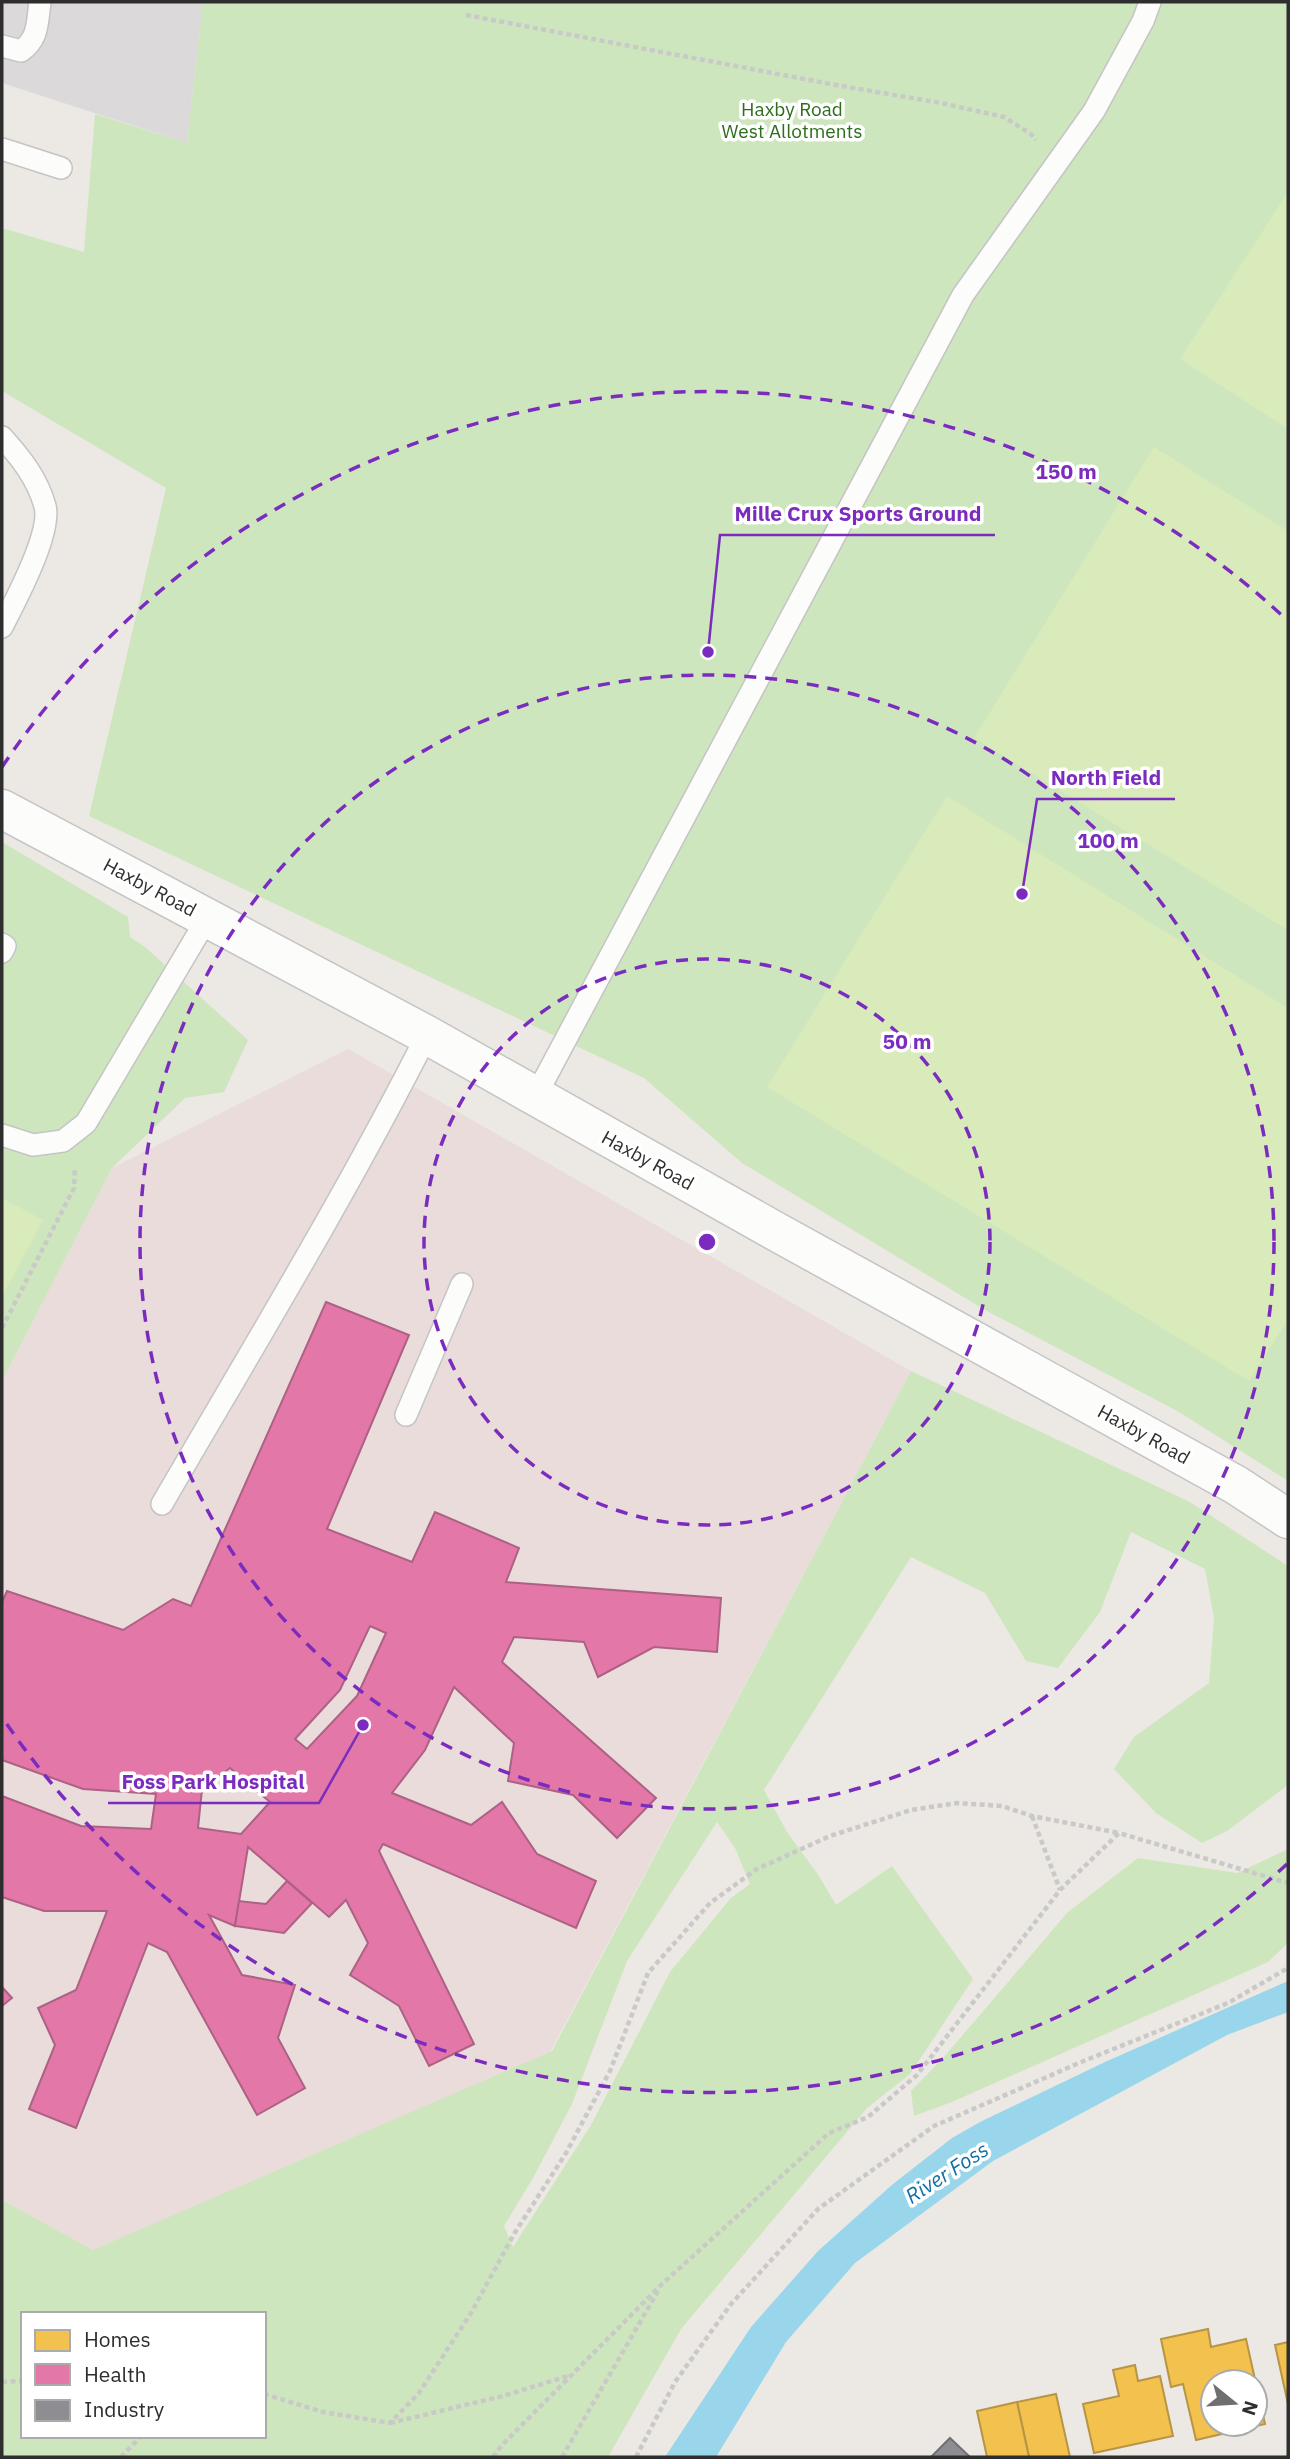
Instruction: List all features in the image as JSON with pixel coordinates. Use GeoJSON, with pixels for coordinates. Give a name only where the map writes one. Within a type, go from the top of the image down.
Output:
{"type":"FeatureCollection","features":[{"type":"Feature","properties":{"kind":"street","name":"Haxby Road"},"geometry":{"type":"LineString","coordinates":[[2,809],[427,1035],[1236,1485],[1288,1519]]}},
{"type":"Feature","properties":{"kind":"lane"},"geometry":{"type":"LineString","coordinates":[[2,46],[21,51],[31,44],[36,31],[40,2]]}},
{"type":"Feature","properties":{"kind":"lane"},"geometry":{"type":"LineString","coordinates":[[535,1097],[962,295],[1094,111],[1143,21],[1150,2]]}},
{"type":"Feature","properties":{"kind":"lane"},"geometry":{"type":"LineString","coordinates":[[2,149],[61,168]]}},
{"type":"Feature","properties":{"kind":"lane"},"geometry":{"type":"LineString","coordinates":[[2,438],[29,467],[46,508],[38,554],[2,627]]}},
{"type":"Feature","properties":{"kind":"lane"},"geometry":{"type":"LineString","coordinates":[[2,1135],[33,1145],[64,1141],[86,1123],[208,918]]}},
{"type":"Feature","properties":{"kind":"lane"},"geometry":{"type":"LineString","coordinates":[[2,944],[5,946],[2,952]]}},
{"type":"Feature","properties":{"kind":"lane"},"geometry":{"type":"LineString","coordinates":[[162,1504],[329,1215],[427,1035]]}},
{"type":"Feature","properties":{"kind":"lane"},"geometry":{"type":"LineString","coordinates":[[406,1415],[462,1284]]}},
{"type":"Feature","properties":{"kind":"path"},"geometry":{"type":"LineString","coordinates":[[466,15],[1004,117],[1031,134],[1055,166]]}},
{"type":"Feature","properties":{"kind":"path"},"geometry":{"type":"LineString","coordinates":[[2,1328],[74,1188],[79,1129]]}},
{"type":"Feature","properties":{"kind":"path"},"geometry":{"type":"LineString","coordinates":[[390,2423],[419,2393],[566,2153],[610,2071],[648,1973],[710,1903],[757,1869],[830,1836],[911,1810],[957,1803],[1002,1806],[1119,1833],[1288,1884]]}},
{"type":"Feature","properties":{"kind":"path"},"geometry":{"type":"LineString","coordinates":[[1032,1815],[1060,1890]]}},
{"type":"Feature","properties":{"kind":"path"},"geometry":{"type":"LineString","coordinates":[[493,2457],[662,2284],[829,2133],[869,2117],[917,2075],[1060,1890],[1119,1833]]}},
{"type":"Feature","properties":{"kind":"path"},"geometry":{"type":"LineString","coordinates":[[636,2457],[675,2382],[731,2304],[818,2209],[934,2126],[1086,2060],[1228,2003],[1288,1968]]}},
{"type":"Feature","properties":{"kind":"path"},"geometry":{"type":"LineString","coordinates":[[562,2457],[662,2284]]}},
{"type":"Feature","properties":{"kind":"path"},"geometry":{"type":"LineString","coordinates":[[266,2394],[323,2412],[390,2423],[503,2396],[574,2374]]}},
{"type":"Feature","properties":{"kind":"path"},"geometry":{"type":"LineString","coordinates":[[2,2382],[21,2381]]}},
{"type":"Feature","properties":{"kind":"path"},"geometry":{"type":"LineString","coordinates":[[121,2457],[139,2438]]}},
{"type":"Feature","properties":{"kind":"shaded area"},"geometry":{"type":"Polygon","coordinates":[[[2,2],[203,2],[187,143],[2,83],[2,2]]]}},
{"type":"Feature","properties":{"kind":"shaded area"},"geometry":{"type":"Polygon","coordinates":[[[348,1049],[911,1371],[468,2207],[266,2313],[93,2250],[2,2200],[2,1381],[112,1168],[348,1049]]]}},
{"type":"Feature","properties":{"kind":"green space","name":"Haxby Road West Allotments"},"geometry":{"type":"Polygon","coordinates":[[[203,2],[1288,2],[1288,1481],[1179,1412],[985,1310],[742,1163],[644,1078],[89,816],[166,488],[2,391],[2,228],[84,252],[95,114],[187,143],[203,2]]]}},
{"type":"Feature","properties":{"kind":"green space"},"geometry":{"type":"Polygon","coordinates":[[[1288,192],[1288,429],[1180,359],[1288,192]]]}},
{"type":"Feature","properties":{"kind":"green space"},"geometry":{"type":"Polygon","coordinates":[[[1154,447],[1288,531],[1288,930],[974,738],[1154,447]]]}},
{"type":"Feature","properties":{"kind":"green space"},"geometry":{"type":"Polygon","coordinates":[[[947,796],[1288,1008],[1288,1320],[1249,1381],[767,1087],[947,796]]]}},
{"type":"Feature","properties":{"kind":"green space"},"geometry":{"type":"Polygon","coordinates":[[[2,842],[128,917],[130,937],[145,947],[248,1040],[224,1092],[185,1098],[112,1168],[2,1381],[2,842]]]}},
{"type":"Feature","properties":{"kind":"green space"},"geometry":{"type":"Polygon","coordinates":[[[2,1198],[43,1220],[2,1297],[2,1198]]]}},
{"type":"Feature","properties":{"kind":"green space"},"geometry":{"type":"Polygon","coordinates":[[[911,1371],[1190,1502],[1288,1566],[1288,1785],[1227,1831],[1202,1843],[1156,1813],[1114,1769],[1134,1737],[1209,1683],[1214,1618],[1205,1569],[1131,1532],[1100,1612],[1058,1668],[1026,1661],[985,1593],[911,1557],[764,1790],[787,1832],[836,1905],[892,1866],[973,1979],[910,2074],[867,2108],[681,2329],[608,2457],[2,2457],[2,2200],[93,2250],[552,2051],[911,1371]],[[717,1822],[627,1961],[572,2104],[504,2226],[513,2247],[591,2125],[670,1972],[731,1898],[750,1884],[735,1848],[717,1822]]]}},
{"type":"Feature","properties":{"kind":"green space"},"geometry":{"type":"Polygon","coordinates":[[[1288,1849],[1288,1943],[1268,1962],[952,2102],[914,2116],[911,2091],[943,2058],[1068,1912],[1138,1858],[1237,1873],[1288,1849]]]}},
{"type":"Feature","properties":{"kind":"water","name":"River Foss"},"geometry":{"type":"Polygon","coordinates":[[[1288,1981],[1288,2012],[1227,2035],[993,2161],[855,2263],[786,2342],[716,2457],[665,2457],[751,2327],[818,2251],[893,2184],[952,2138],[1105,2062],[1288,1981]]]}},
{"type":"Feature","properties":{"kind":"building: Homes"},"geometry":{"type":"Polygon","coordinates":[[[1208,2329],[1211,2347],[1246,2339],[1252,2368],[1199,2368],[1199,2438],[1205,2438],[1196,2440],[1183,2384],[1171,2387],[1161,2339],[1208,2329]]]}},
{"type":"Feature","properties":{"kind":"building: Homes"},"geometry":{"type":"Polygon","coordinates":[[[1288,2342],[1288,2404],[1275,2345],[1288,2342]]]}},
{"type":"Feature","properties":{"kind":"building: Homes"},"geometry":{"type":"Polygon","coordinates":[[[1135,2365],[1138,2381],[1160,2376],[1173,2436],[1094,2453],[1083,2404],[1119,2396],[1113,2370],[1135,2365]]]}},
{"type":"Feature","properties":{"kind":"building: Homes"},"geometry":{"type":"Polygon","coordinates":[[[1056,2394],[1070,2457],[1029,2457],[1017,2402],[1056,2394]]]}},
{"type":"Feature","properties":{"kind":"building: Homes"},"geometry":{"type":"Polygon","coordinates":[[[1017,2402],[1029,2457],[987,2457],[977,2411],[1017,2402]]]}},
{"type":"Feature","properties":{"kind":"building: Health"},"geometry":{"type":"Polygon","coordinates":[[[326,1302],[409,1335],[327,1529],[412,1562],[435,1512],[519,1548],[506,1582],[721,1598],[717,1652],[654,1647],[598,1677],[584,1642],[514,1637],[502,1662],[656,1798],[617,1838],[573,1795],[508,1781],[514,1743],[454,1687],[425,1750],[392,1793],[471,1825],[502,1802],[537,1854],[596,1881],[576,1928],[383,1844],[379,1851],[474,2044],[429,2066],[399,2006],[350,1975],[368,1943],[346,1900],[329,1917],[248,1847],[235,1926],[209,1915],[242,1975],[295,1985],[278,2038],[305,2088],[257,2115],[167,1952],[148,1943],[76,2128],[29,2109],[55,2045],[38,2008],[76,1990],[107,1911],[44,1911],[2,1897],[2,1796],[81,1826],[151,1829],[156,1794],[83,1789],[2,1760],[2,1602],[7,1591],[123,1630],[173,1599],[191,1606],[326,1302]],[[370,1626],[340,1690],[295,1739],[307,1749],[357,1696],[386,1633],[370,1626]],[[230,1768],[217,1778],[203,1780],[198,1828],[241,1834],[270,1802],[230,1768]]]}},
{"type":"Feature","properties":{"kind":"building: Health"},"geometry":{"type":"Polygon","coordinates":[[[287,1881],[312,1903],[284,1933],[235,1926],[239,1901],[266,1904],[287,1881]]]}},
{"type":"Feature","properties":{"kind":"building: Health"},"geometry":{"type":"Polygon","coordinates":[[[2,1987],[12,1998],[2,2006],[2,1987]]]}},
{"type":"Feature","properties":{"kind":"building: Industry"},"geometry":{"type":"Polygon","coordinates":[[[950,2438],[970,2457],[931,2457],[950,2438]]]}},
{"type":"Feature","properties":{"kind":"place","name":"Mille Crux Sports Ground"},"geometry":{"type":"Point","coordinates":[708,652]}},
{"type":"Feature","properties":{"kind":"place","name":"North Field"},"geometry":{"type":"Point","coordinates":[1022,894]}},
{"type":"Feature","properties":{"kind":"place","name":"Foss Park Hospital"},"geometry":{"type":"Point","coordinates":[363,1725]}}]}
